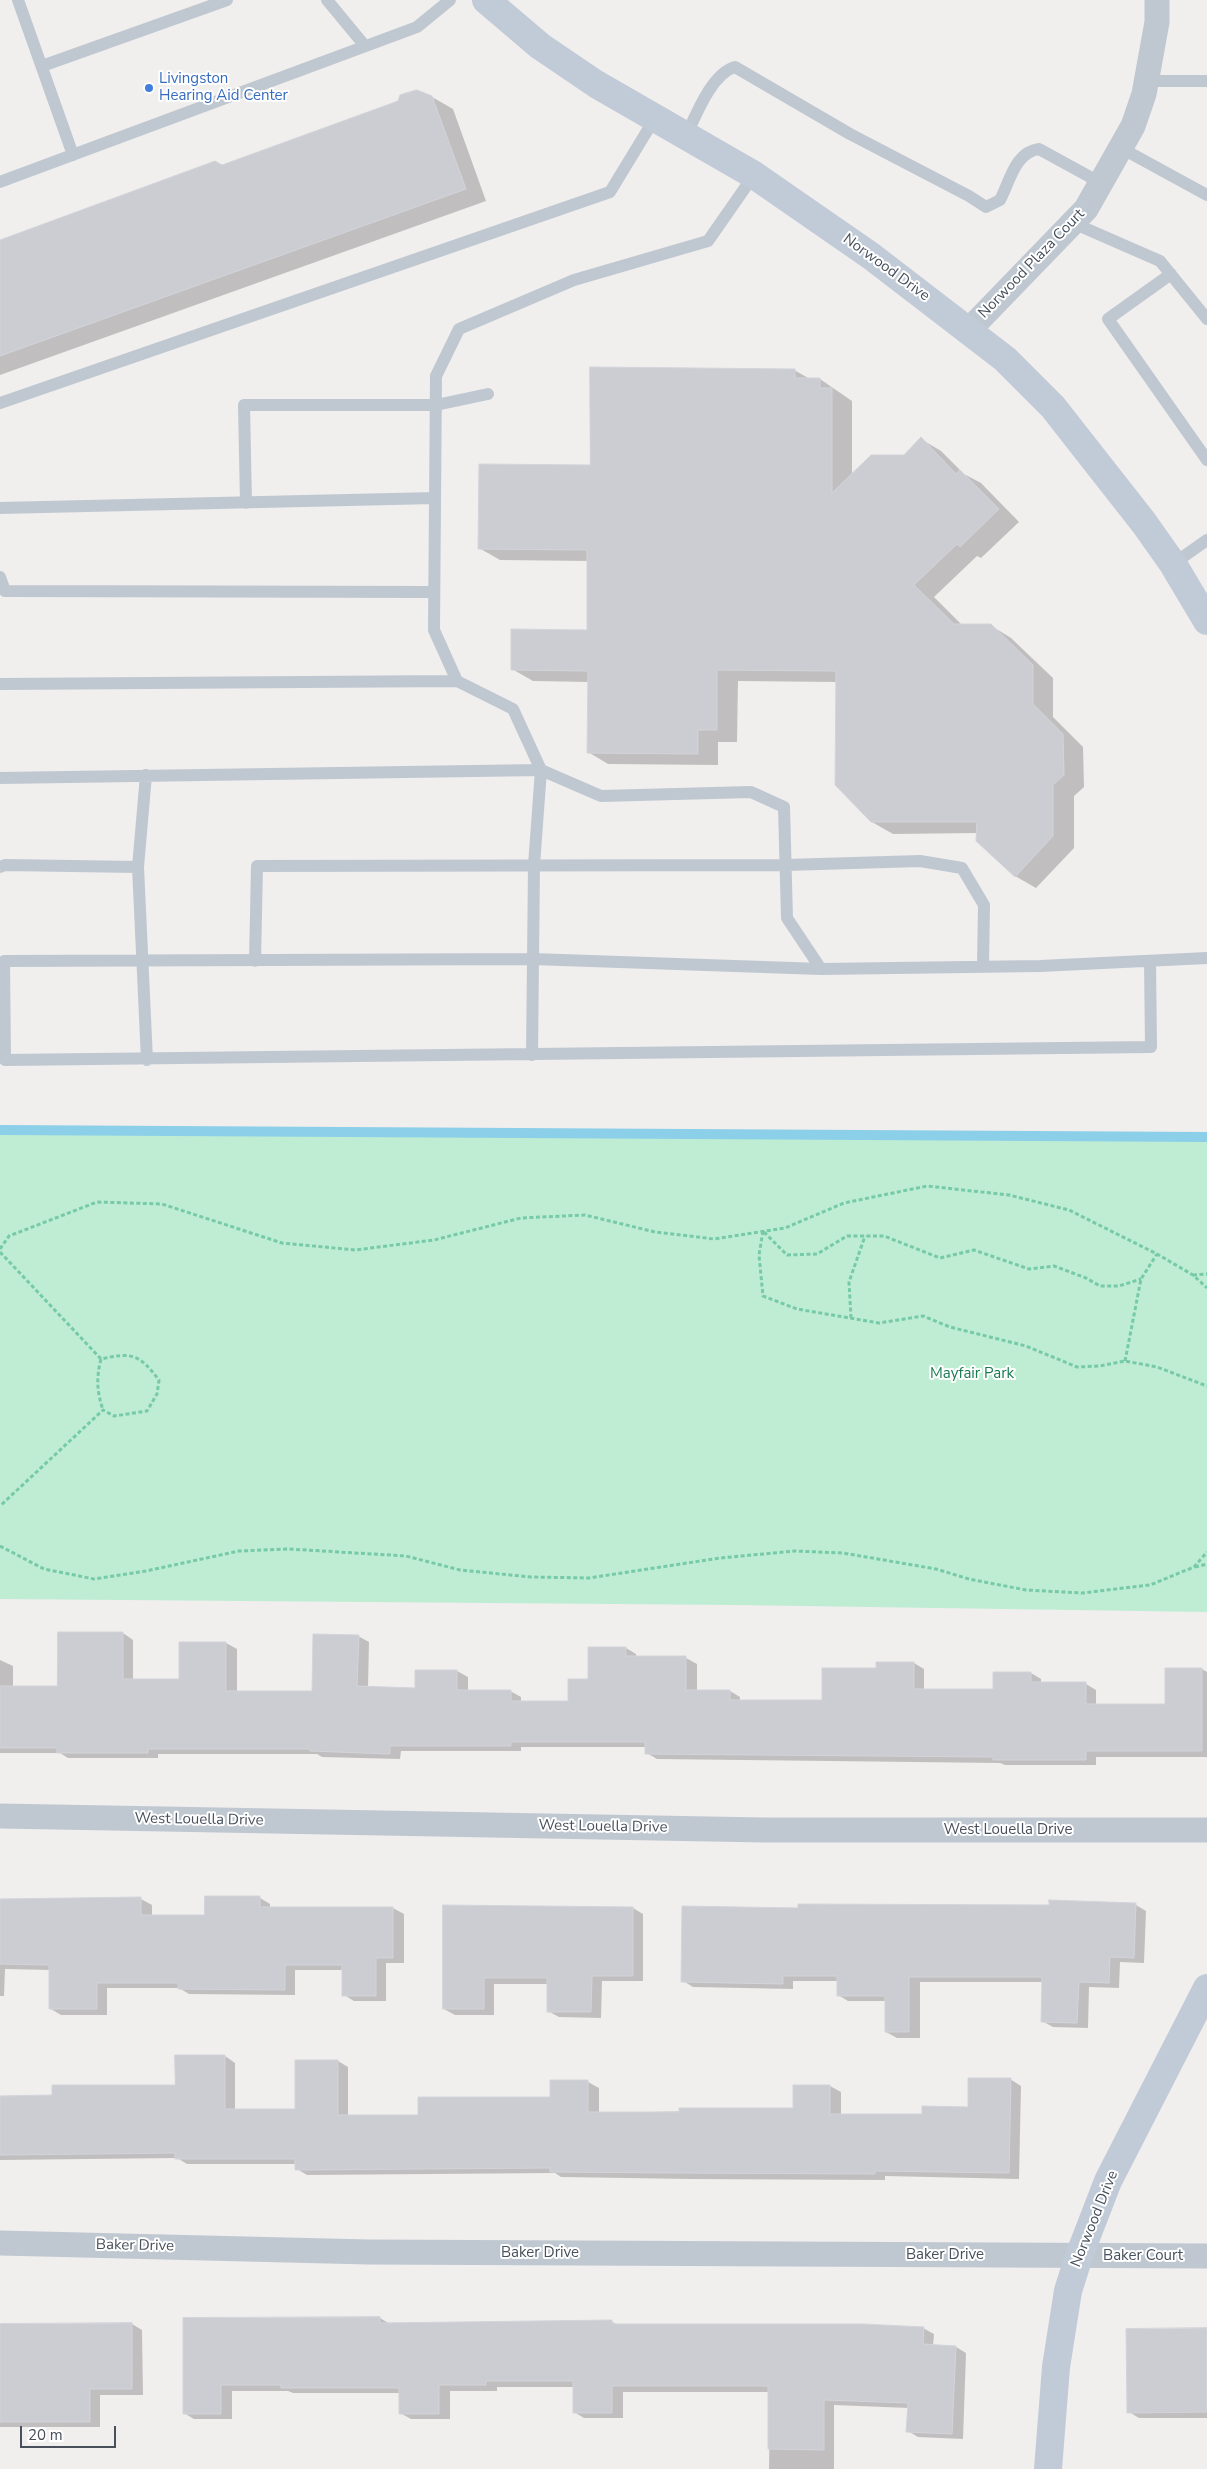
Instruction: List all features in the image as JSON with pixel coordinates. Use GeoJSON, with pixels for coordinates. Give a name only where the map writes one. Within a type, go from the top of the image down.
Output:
{"type":"FeatureCollection","features":[{"type":"Feature","properties":{"kind":"main road","name":"Norwood Drive"},"geometry":{"type":"LineString","coordinates":[[486,0],[540,46],[596,84],[754,175],[871,256],[1005,359],[1053,408],[1144,523],[1173,564],[1207,621]]}},
{"type":"Feature","properties":{"kind":"main road","name":"Norwood Drive"},"geometry":{"type":"LineString","coordinates":[[1048,2469],[1056,2367],[1068,2290],[1079,2256],[1108,2181],[1207,1988]]}},
{"type":"Feature","properties":{"kind":"street","name":"Norwood Plaza Court"},"geometry":{"type":"LineString","coordinates":[[969,330],[1086,208],[1121,148],[1133,126],[1146,81],[1157,22],[1157,0]]}},
{"type":"Feature","properties":{"kind":"street","name":"West Louella Drive"},"geometry":{"type":"LineString","coordinates":[[0,1816],[764,1830],[1207,1830]]}},
{"type":"Feature","properties":{"kind":"street","name":"Baker Drive"},"geometry":{"type":"LineString","coordinates":[[0,2243],[369,2252],[1079,2256]]}},
{"type":"Feature","properties":{"kind":"street","name":"Baker Court"},"geometry":{"type":"LineString","coordinates":[[1079,2256],[1207,2256]]}},
{"type":"Feature","properties":{"kind":"lane"},"geometry":{"type":"LineString","coordinates":[[18,0],[73,155]]}},
{"type":"Feature","properties":{"kind":"lane"},"geometry":{"type":"LineString","coordinates":[[42,66],[227,0]]}},
{"type":"Feature","properties":{"kind":"lane"},"geometry":{"type":"LineString","coordinates":[[327,0],[365,46]]}},
{"type":"Feature","properties":{"kind":"lane"},"geometry":{"type":"LineString","coordinates":[[0,182],[417,27],[450,0]]}},
{"type":"Feature","properties":{"kind":"lane"},"geometry":{"type":"LineString","coordinates":[[686,136],[713,84],[726,70],[735,67],[850,134],[986,207],[1000,200],[1019,159],[1031,150],[1039,149],[1101,183]]}},
{"type":"Feature","properties":{"kind":"lane"},"geometry":{"type":"LineString","coordinates":[[1146,81],[1207,81]]}},
{"type":"Feature","properties":{"kind":"lane"},"geometry":{"type":"LineString","coordinates":[[0,403],[610,192],[655,118]]}},
{"type":"Feature","properties":{"kind":"lane"},"geometry":{"type":"LineString","coordinates":[[1121,148],[1207,195]]}},
{"type":"Feature","properties":{"kind":"lane"},"geometry":{"type":"LineString","coordinates":[[457,681],[434,630],[434,592],[436,376],[459,329],[574,280],[708,241],[754,175]]}},
{"type":"Feature","properties":{"kind":"lane"},"geometry":{"type":"LineString","coordinates":[[1073,223],[1160,261],[1207,318]]}},
{"type":"Feature","properties":{"kind":"lane"},"geometry":{"type":"LineString","coordinates":[[1171,274],[1108,319],[1207,460]]}},
{"type":"Feature","properties":{"kind":"lane"},"geometry":{"type":"LineString","coordinates":[[246,503],[244,405],[436,405],[488,394]]}},
{"type":"Feature","properties":{"kind":"lane"},"geometry":{"type":"LineString","coordinates":[[0,508],[435,498]]}},
{"type":"Feature","properties":{"kind":"lane"},"geometry":{"type":"LineString","coordinates":[[1173,564],[1207,540]]}},
{"type":"Feature","properties":{"kind":"lane"},"geometry":{"type":"LineString","coordinates":[[0,578],[5,592],[434,592]]}},
{"type":"Feature","properties":{"kind":"lane"},"geometry":{"type":"LineString","coordinates":[[0,684],[457,681],[513,709],[542,770],[534,865],[532,1055]]}},
{"type":"Feature","properties":{"kind":"lane"},"geometry":{"type":"LineString","coordinates":[[0,778],[542,770],[601,796],[751,792],[784,807],[788,918],[821,969]]}},
{"type":"Feature","properties":{"kind":"lane"},"geometry":{"type":"LineString","coordinates":[[146,775],[138,867],[147,1060]]}},
{"type":"Feature","properties":{"kind":"lane"},"geometry":{"type":"LineString","coordinates":[[255,961],[257,866],[786,865],[920,861],[962,868],[984,905],[983,966]]}},
{"type":"Feature","properties":{"kind":"lane"},"geometry":{"type":"LineString","coordinates":[[0,867],[5,865],[138,867]]}},
{"type":"Feature","properties":{"kind":"lane"},"geometry":{"type":"LineString","coordinates":[[1150,961],[1151,1047],[147,1060],[5,1060],[4,961],[142,962],[533,959],[821,969],[983,966],[1207,958]]}},
{"type":"Feature","properties":{"kind":"path"},"geometry":{"type":"LineString","coordinates":[[101,1359],[0,1251],[9,1236],[97,1202],[162,1204],[282,1243],[356,1250],[434,1240],[521,1218],[585,1215],[655,1232],[714,1239],[785,1228],[844,1203],[928,1186],[1009,1195],[1069,1210],[1157,1254],[1193,1275],[1207,1288]]}},
{"type":"Feature","properties":{"kind":"path"},"geometry":{"type":"LineString","coordinates":[[763,1231],[787,1255],[817,1254],[847,1236],[884,1236],[940,1258],[974,1250],[1029,1269],[1054,1266],[1086,1278],[1100,1286],[1119,1286],[1141,1279]]}},
{"type":"Feature","properties":{"kind":"path"},"geometry":{"type":"LineString","coordinates":[[763,1231],[759,1255],[763,1296],[796,1309],[879,1323],[923,1316],[950,1327],[1026,1346],[1077,1368],[1100,1366],[1125,1360],[1157,1368],[1207,1386]]}},
{"type":"Feature","properties":{"kind":"path"},"geometry":{"type":"LineString","coordinates":[[851,1318],[849,1282],[865,1236]]}},
{"type":"Feature","properties":{"kind":"path"},"geometry":{"type":"LineString","coordinates":[[1125,1360],[1141,1279],[1157,1254]]}},
{"type":"Feature","properties":{"kind":"path"},"geometry":{"type":"LineString","coordinates":[[1193,1275],[1207,1274]]}},
{"type":"Feature","properties":{"kind":"path"},"geometry":{"type":"LineString","coordinates":[[124,1354],[145,1362],[159,1380],[157,1394],[147,1411],[114,1416],[103,1410],[97,1393],[97,1376],[101,1359],[124,1354]]}},
{"type":"Feature","properties":{"kind":"path"},"geometry":{"type":"LineString","coordinates":[[0,1506],[103,1410]]}},
{"type":"Feature","properties":{"kind":"path"},"geometry":{"type":"LineString","coordinates":[[0,1546],[44,1568],[94,1579],[146,1571],[239,1551],[289,1549],[406,1556],[460,1570],[531,1577],[589,1578],[720,1558],[795,1551],[843,1553],[936,1568],[969,1579],[1026,1590],[1082,1593],[1150,1585],[1194,1567],[1207,1564]]}},
{"type":"Feature","properties":{"kind":"path"},"geometry":{"type":"LineString","coordinates":[[1194,1567],[1207,1552]]}},
{"type":"Feature","properties":{"kind":"green space","name":"Mayfair Park"},"geometry":{"type":"Polygon","coordinates":[[[28,1129],[964,1139],[1207,1138],[1207,1612],[735,1605],[0,1599],[0,1134],[28,1129]]]}},
{"type":"Feature","properties":{"kind":"building"},"geometry":{"type":"Polygon","coordinates":[[[417,90],[432,96],[466,189],[0,356],[0,240],[215,161],[222,165],[398,101],[400,95],[417,90]]]}},
{"type":"Feature","properties":{"kind":"building"},"geometry":{"type":"Polygon","coordinates":[[[590,367],[795,369],[795,378],[820,378],[820,388],[832,388],[832,493],[871,455],[904,455],[921,437],[956,474],[960,470],[999,509],[960,547],[957,544],[914,585],[954,624],[991,624],[1033,665],[1033,704],[1063,734],[1064,775],[1053,785],[1053,836],[1015,877],[976,841],[977,822],[871,822],[835,785],[836,671],[717,670],[717,730],[698,730],[698,754],[587,753],[588,671],[511,670],[511,629],[587,630],[587,550],[478,549],[479,464],[590,465],[590,367]]]}},
{"type":"Feature","properties":{"kind":"building"},"geometry":{"type":"Polygon","coordinates":[[[58,1632],[123,1632],[123,1679],[179,1679],[179,1642],[226,1642],[226,1691],[312,1691],[313,1634],[359,1635],[357,1686],[415,1688],[415,1670],[457,1670],[457,1690],[511,1690],[511,1701],[568,1701],[568,1679],[588,1679],[588,1647],[626,1647],[626,1656],[686,1656],[686,1690],[730,1690],[730,1700],[822,1700],[822,1668],[876,1668],[876,1662],[914,1662],[914,1689],[993,1689],[993,1672],[1031,1672],[1031,1682],[1086,1682],[1086,1704],[1165,1704],[1165,1668],[1202,1668],[1202,1751],[1086,1751],[1086,1760],[993,1760],[993,1757],[645,1754],[645,1742],[511,1742],[511,1746],[390,1746],[390,1754],[310,1751],[310,1749],[148,1749],[148,1753],[57,1753],[57,1748],[0,1748],[0,1686],[57,1686],[58,1632]]]}},
{"type":"Feature","properties":{"kind":"building"},"geometry":{"type":"Polygon","coordinates":[[[205,1896],[260,1896],[260,1907],[393,1907],[393,1958],[376,1958],[376,1996],[342,1996],[342,1965],[285,1965],[285,1990],[178,1989],[178,1983],[97,1983],[97,2009],[49,2009],[49,1965],[0,1964],[0,1899],[141,1897],[141,1915],[204,1915],[205,1896]]]}},
{"type":"Feature","properties":{"kind":"building"},"geometry":{"type":"Polygon","coordinates":[[[1049,1900],[1136,1903],[1134,1958],[1110,1957],[1109,1983],[1079,1982],[1077,2023],[1041,2022],[1042,1977],[909,1977],[909,2032],[885,2032],[885,1996],[837,1996],[837,1976],[783,1976],[783,1984],[681,1982],[682,1906],[798,1908],[798,1904],[1049,1905],[1049,1900]]]}},
{"type":"Feature","properties":{"kind":"building"},"geometry":{"type":"Polygon","coordinates":[[[443,1905],[633,1907],[633,1976],[592,1976],[591,2012],[547,2012],[547,1978],[484,1978],[484,2009],[443,2009],[443,1905]]]}},
{"type":"Feature","properties":{"kind":"building"},"geometry":{"type":"Polygon","coordinates":[[[175,2055],[225,2055],[225,2109],[295,2109],[295,2060],[338,2060],[338,2115],[418,2115],[418,2097],[550,2097],[550,2080],[588,2080],[588,2112],[679,2112],[679,2108],[793,2108],[793,2085],[830,2085],[830,2114],[922,2114],[922,2106],[968,2107],[968,2078],[1011,2078],[1009,2173],[875,2171],[875,2174],[550,2172],[550,2168],[295,2170],[295,2159],[175,2159],[175,2153],[0,2155],[0,2096],[52,2095],[52,2085],[175,2085],[175,2055]]]}},
{"type":"Feature","properties":{"kind":"building"},"geometry":{"type":"Polygon","coordinates":[[[380,2317],[380,2323],[612,2320],[612,2324],[863,2324],[924,2327],[923,2344],[956,2346],[952,2434],[906,2432],[908,2403],[824,2400],[824,2450],[768,2449],[768,2386],[612,2386],[612,2413],[573,2413],[573,2381],[486,2381],[486,2385],[439,2385],[439,2414],[399,2414],[399,2388],[281,2388],[281,2385],[221,2385],[221,2414],[183,2414],[183,2318],[380,2317]]]}},
{"type":"Feature","properties":{"kind":"building"},"geometry":{"type":"Polygon","coordinates":[[[132,2323],[132,2389],[90,2389],[90,2422],[0,2422],[0,2324],[132,2323]]]}},
{"type":"Feature","properties":{"kind":"building"},"geometry":{"type":"Polygon","coordinates":[[[1207,2328],[1207,2412],[1127,2413],[1126,2329],[1207,2328]]]}},
{"type":"Feature","properties":{"kind":"waterway"},"geometry":{"type":"LineString","coordinates":[[0,1130],[1207,1137]]}},
{"type":"Feature","properties":{"kind":"place","name":"Livingston Hearing Aid Center"},"geometry":{"type":"Point","coordinates":[149,88]}}]}
